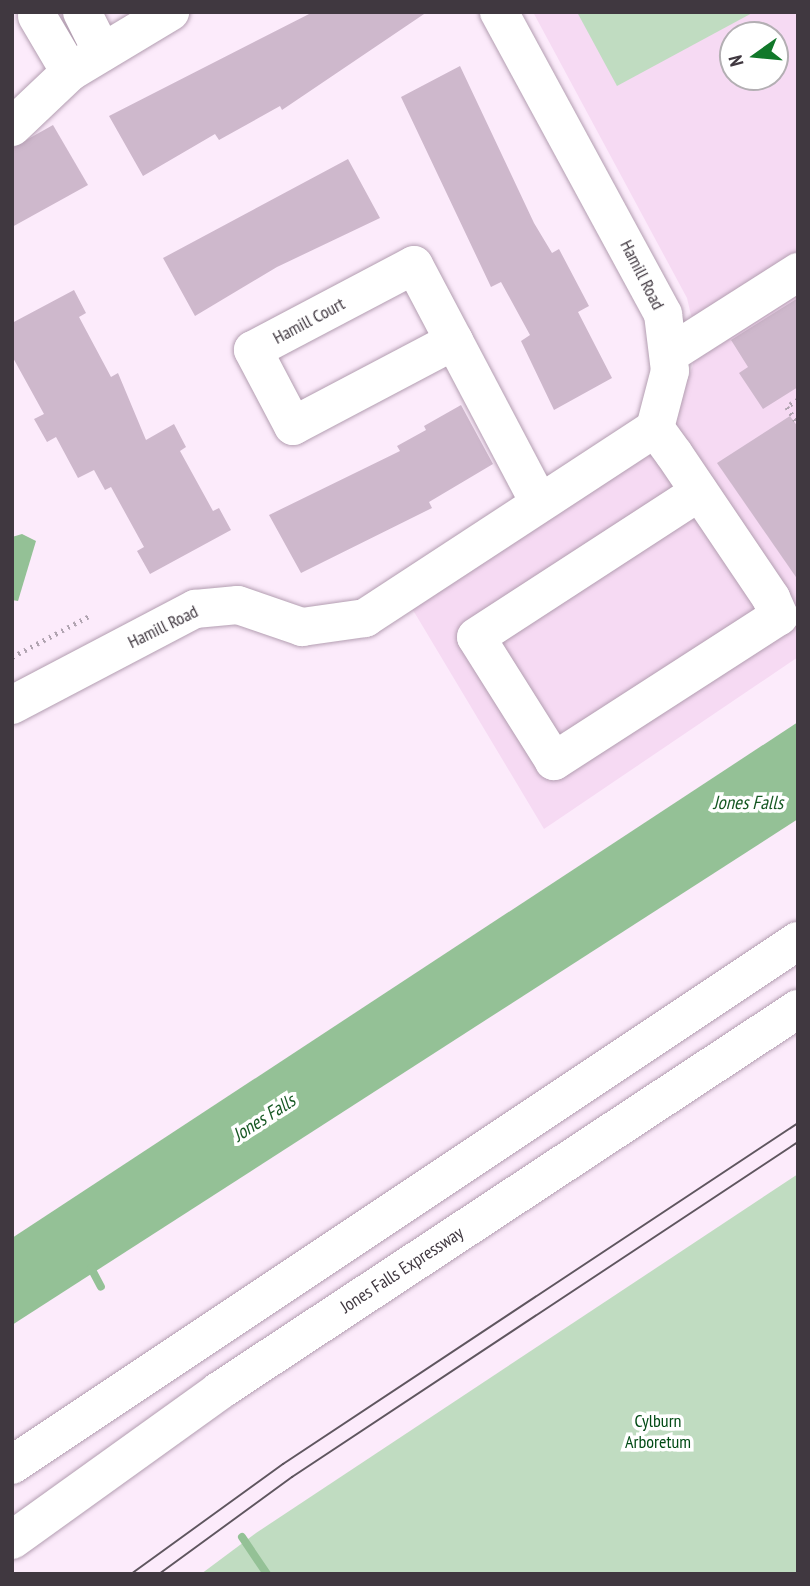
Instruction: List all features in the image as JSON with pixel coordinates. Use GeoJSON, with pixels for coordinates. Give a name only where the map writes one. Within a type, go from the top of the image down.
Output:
{"type":"FeatureCollection","features":[{"type":"Feature","properties":{"kind":"main road"},"geometry":{"type":"LineString","coordinates":[[82,12],[103,52]]}},
{"type":"Feature","properties":{"kind":"main road"},"geometry":{"type":"LineString","coordinates":[[12,127],[70,72],[170,12]]}},
{"type":"Feature","properties":{"kind":"main road","name":"Hamill Road"},"geometry":{"type":"LineString","coordinates":[[12,705],[195,609],[238,605],[302,627],[365,618],[655,428],[671,353],[652,291],[499,12]]}},
{"type":"Feature","properties":{"kind":"main road"},"geometry":{"type":"LineString","coordinates":[[37,16],[70,72]]}},
{"type":"Feature","properties":{"kind":"main road","name":"Hamill Court"},"geometry":{"type":"LineString","coordinates":[[414,265],[454,341],[293,426],[253,350],[414,265]]}},
{"type":"Feature","properties":{"kind":"main road"},"geometry":{"type":"LineString","coordinates":[[671,353],[798,272]]}},
{"type":"Feature","properties":{"kind":"main road"},"geometry":{"type":"LineString","coordinates":[[454,341],[540,502]]}},
{"type":"Feature","properties":{"kind":"main road"},"geometry":{"type":"LineString","coordinates":[[655,428],[699,492],[779,616],[554,761],[476,637],[699,492]]}},
{"type":"Feature","properties":{"kind":"main road"},"geometry":{"type":"LineString","coordinates":[[12,1465],[798,941]]}},
{"type":"Feature","properties":{"kind":"main road","name":"Jones Falls Expressway"},"geometry":{"type":"LineString","coordinates":[[12,1540],[219,1391],[798,1009]]}},
{"type":"Feature","properties":{"kind":"path"},"geometry":{"type":"LineString","coordinates":[[798,400],[787,407],[798,424]]}},
{"type":"Feature","properties":{"kind":"path"},"geometry":{"type":"LineString","coordinates":[[12,657],[89,616]]}},
{"type":"Feature","properties":{"kind":"shaded area"},"geometry":{"type":"Polygon","coordinates":[[[533,12],[798,12],[798,657],[544,829],[410,605],[677,409],[693,365],[693,324],[687,298],[533,12]]]}},
{"type":"Feature","properties":{"kind":"green space"},"geometry":{"type":"Polygon","coordinates":[[[577,12],[754,12],[737,21],[719,21],[719,31],[617,86],[577,12]]]}},
{"type":"Feature","properties":{"kind":"green space","name":"Cylburn Arboretum"},"geometry":{"type":"Polygon","coordinates":[[[798,1174],[798,1574],[201,1574],[256,1533],[798,1174]]]}},
{"type":"Feature","properties":{"kind":"water"},"geometry":{"type":"Polygon","coordinates":[[[22,534],[36,541],[18,601],[12,600],[12,537],[22,534]]]}},
{"type":"Feature","properties":{"kind":"water","name":"Jones Falls"},"geometry":{"type":"Polygon","coordinates":[[[798,722],[798,819],[12,1325],[12,1238],[798,722]]]}},
{"type":"Feature","properties":{"kind":"building"},"geometry":{"type":"Polygon","coordinates":[[[313,12],[427,12],[282,110],[280,106],[219,140],[215,134],[143,176],[109,116],[313,12]]]}},
{"type":"Feature","properties":{"kind":"building"},"geometry":{"type":"Polygon","coordinates":[[[460,66],[534,223],[552,253],[559,249],[589,306],[578,312],[612,378],[554,410],[521,341],[530,335],[501,282],[491,287],[401,97],[460,66]]]}},
{"type":"Feature","properties":{"kind":"building"},"geometry":{"type":"Polygon","coordinates":[[[53,125],[88,185],[12,227],[12,148],[53,125]]]}},
{"type":"Feature","properties":{"kind":"building"},"geometry":{"type":"Polygon","coordinates":[[[348,159],[380,218],[277,267],[195,316],[163,258],[348,159]]]}},
{"type":"Feature","properties":{"kind":"building"},"geometry":{"type":"Polygon","coordinates":[[[74,290],[86,313],[79,317],[111,377],[118,373],[146,440],[174,424],[186,447],[180,451],[213,511],[219,508],[231,530],[150,574],[137,551],[144,547],[111,487],[105,490],[94,470],[78,478],[56,437],[47,442],[34,419],[44,414],[12,356],[12,323],[74,290]]]}},
{"type":"Feature","properties":{"kind":"building"},"geometry":{"type":"Polygon","coordinates":[[[798,298],[798,387],[763,409],[739,373],[748,367],[731,340],[798,298]]]}},
{"type":"Feature","properties":{"kind":"building"},"geometry":{"type":"Polygon","coordinates":[[[461,405],[493,464],[429,502],[432,508],[301,573],[269,515],[400,451],[397,446],[426,430],[424,426],[461,405]]]}},
{"type":"Feature","properties":{"kind":"building"},"geometry":{"type":"Polygon","coordinates":[[[790,416],[798,427],[798,580],[717,463],[790,416]]]}},
{"type":"Feature","properties":{"kind":"waterway"},"geometry":{"type":"LineString","coordinates":[[91,1268],[101,1287]]}},
{"type":"Feature","properties":{"kind":"waterway"},"geometry":{"type":"LineString","coordinates":[[242,1537],[267,1574]]}},
{"type":"Feature","properties":{"kind":"tram line"},"geometry":{"type":"LineString","coordinates":[[131,1574],[283,1464],[798,1123]]}},
{"type":"Feature","properties":{"kind":"tram line"},"geometry":{"type":"LineString","coordinates":[[159,1574],[292,1477],[798,1142]]}}]}
